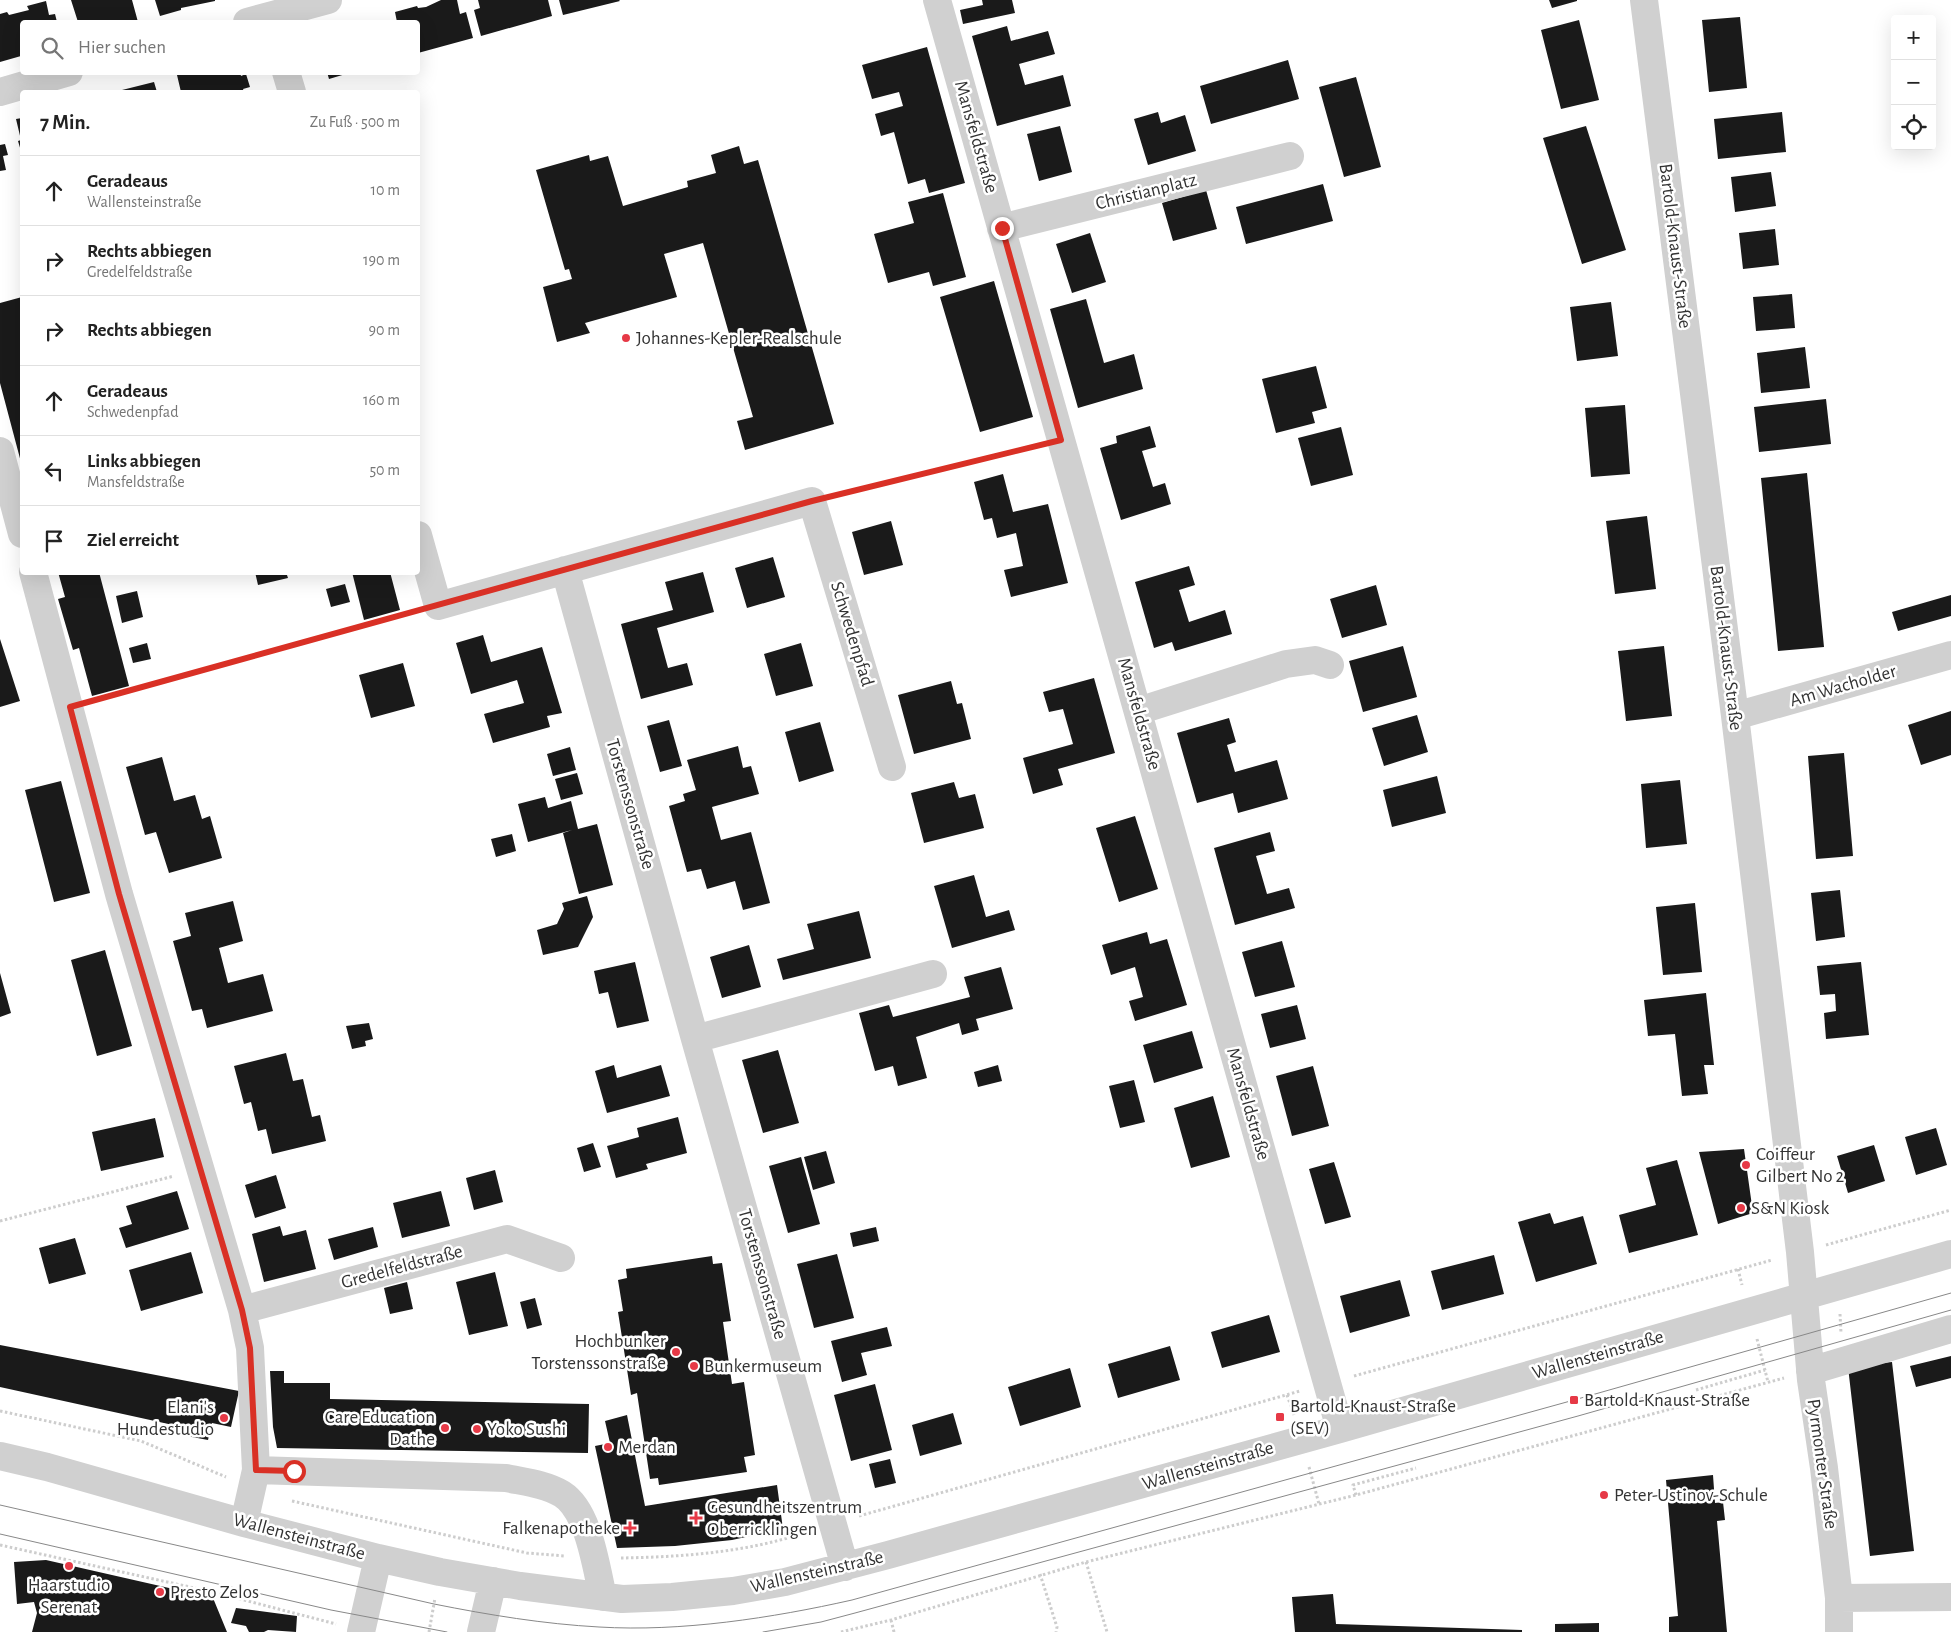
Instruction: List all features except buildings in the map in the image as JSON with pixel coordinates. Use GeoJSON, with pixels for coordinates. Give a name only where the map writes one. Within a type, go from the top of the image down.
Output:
{"type":"FeatureCollection","features":[{"type":"Feature","properties":{"kind":"street"},"geometry":{"type":"LineString","coordinates":[[264,15],[328,0]]}},
{"type":"Feature","properties":{"kind":"street","name":"Mansfeldstraße"},"geometry":{"type":"LineString","coordinates":[[937,0],[1340,1429]]}},
{"type":"Feature","properties":{"kind":"street","name":"Bartold-Knaust-Straße"},"geometry":{"type":"LineString","coordinates":[[1644,0],[1735,716],[1804,1296]]}},
{"type":"Feature","properties":{"kind":"street"},"geometry":{"type":"LineString","coordinates":[[0,92],[59,75]]}},
{"type":"Feature","properties":{"kind":"street"},"geometry":{"type":"LineString","coordinates":[[287,75],[291,90]]}},
{"type":"Feature","properties":{"kind":"street","name":"Christianplatz"},"geometry":{"type":"LineString","coordinates":[[1002,228],[1290,156]]}},
{"type":"Feature","properties":{"kind":"street"},"geometry":{"type":"LineString","coordinates":[[0,451],[20,526]]}},
{"type":"Feature","properties":{"kind":"street"},"geometry":{"type":"LineString","coordinates":[[420,542],[438,606],[812,501]]}},
{"type":"Feature","properties":{"kind":"street","name":"Schwedenpfad"},"geometry":{"type":"LineString","coordinates":[[812,501],[892,767]]}},
{"type":"Feature","properties":{"kind":"street","name":"Torstenssonstraße"},"geometry":{"type":"LineString","coordinates":[[565,570],[695,1039],[845,1567]]}},
{"type":"Feature","properties":{"kind":"street"},"geometry":{"type":"LineString","coordinates":[[34,575],[119,894],[242,1310],[250,1348],[255,1479],[244,1523]]}},
{"type":"Feature","properties":{"kind":"street","name":"Am Wacholder"},"geometry":{"type":"LineString","coordinates":[[1735,716],[1951,655]]}},
{"type":"Feature","properties":{"kind":"street"},"geometry":{"type":"LineString","coordinates":[[1138,711],[1286,664],[1315,660],[1330,665]]}},
{"type":"Feature","properties":{"kind":"street"},"geometry":{"type":"LineString","coordinates":[[695,1039],[933,974]]}},
{"type":"Feature","properties":{"kind":"street","name":"Gredelfeldstraße"},"geometry":{"type":"LineString","coordinates":[[242,1310],[507,1239],[561,1258]]}},
{"type":"Feature","properties":{"kind":"street","name":"Wallensteinstraße"},"geometry":{"type":"LineString","coordinates":[[0,1456],[378,1558],[493,1581],[622,1599],[672,1597],[733,1591],[785,1582],[845,1567],[1340,1429],[1951,1254]]}},
{"type":"Feature","properties":{"kind":"street","name":"Pyrmonter Straße"},"geometry":{"type":"LineString","coordinates":[[1804,1296],[1810,1371],[1824,1468],[1838,1598],[1839,1632]]}},
{"type":"Feature","properties":{"kind":"street"},"geometry":{"type":"LineString","coordinates":[[1810,1371],[1951,1329]]}},
{"type":"Feature","properties":{"kind":"street"},"geometry":{"type":"LineString","coordinates":[[255,1479],[506,1478],[541,1484],[563,1495],[580,1514],[603,1597]]}},
{"type":"Feature","properties":{"kind":"street"},"geometry":{"type":"LineString","coordinates":[[361,1631],[378,1558]]}},
{"type":"Feature","properties":{"kind":"street"},"geometry":{"type":"LineString","coordinates":[[481,1632],[493,1581]]}},
{"type":"Feature","properties":{"kind":"street"},"geometry":{"type":"LineString","coordinates":[[1838,1598],[1951,1597]]}},
{"type":"Feature","properties":{"kind":"path"},"geometry":{"type":"LineString","coordinates":[[812,501],[1061,440]]}},
{"type":"Feature","properties":{"kind":"path"},"geometry":{"type":"LineString","coordinates":[[70,707],[438,606]]}},
{"type":"Feature","properties":{"kind":"path"},"geometry":{"type":"LineString","coordinates":[[0,1221],[201,1169]]}},
{"type":"Feature","properties":{"kind":"path"},"geometry":{"type":"LineString","coordinates":[[0,1412],[140,1441],[255,1479],[274,1497],[527,1553],[594,1559],[661,1557],[728,1551],[782,1541],[833,1523],[1951,1210]]}},
{"type":"Feature","properties":{"kind":"path"},"geometry":{"type":"LineString","coordinates":[[1696,1390],[1765,1370]]}},
{"type":"Feature","properties":{"kind":"path"},"geometry":{"type":"LineString","coordinates":[[841,1632],[891,1620],[1040,1574],[1356,1495],[1810,1371]]}},
{"type":"Feature","properties":{"kind":"path"},"geometry":{"type":"LineString","coordinates":[[1356,1495],[1353,1485],[1416,1468]]}},
{"type":"Feature","properties":{"kind":"path"},"geometry":{"type":"LineString","coordinates":[[0,1545],[218,1593],[361,1631]]}},
{"type":"Feature","properties":{"kind":"path"},"geometry":{"type":"LineString","coordinates":[[1086,1562],[1107,1632]]}},
{"type":"Feature","properties":{"kind":"path"},"geometry":{"type":"LineString","coordinates":[[1040,1574],[1057,1632]]}},
{"type":"Feature","properties":{"kind":"path"},"geometry":{"type":"LineString","coordinates":[[891,1620],[894,1632]]}},
{"type":"Feature","properties":{"kind":"tram line"},"geometry":{"type":"LineString","coordinates":[[0,1505],[434,1604],[496,1615],[558,1624],[630,1628],[726,1622],[790,1613],[852,1600],[1574,1400],[1951,1293]]}},
{"type":"Feature","properties":{"kind":"tram line"},"geometry":{"type":"LineString","coordinates":[[763,1632],[821,1622],[855,1613],[1578,1416],[1951,1310]]}},
{"type":"Feature","properties":{"kind":"tram line"},"geometry":{"type":"LineString","coordinates":[[0,1534],[331,1610],[447,1632]]}},
{"type":"Feature","properties":{"kind":"place","name":"Johannes-Kepler-Realschule"},"geometry":{"type":"Point","coordinates":[626,338]}},
{"type":"Feature","properties":{"kind":"place","name":"Coiffeur Gilbert No 2"},"geometry":{"type":"Point","coordinates":[1746,1165]}},
{"type":"Feature","properties":{"kind":"place","name":"S&N Kiosk"},"geometry":{"type":"Point","coordinates":[1741,1208]}},
{"type":"Feature","properties":{"kind":"place","name":"Hochbunker Torstenssonstraße"},"geometry":{"type":"Point","coordinates":[676,1352]}},
{"type":"Feature","properties":{"kind":"place","name":"Bunkermuseum"},"geometry":{"type":"Point","coordinates":[694,1366]}},
{"type":"Feature","properties":{"kind":"place","name":"Bartold-Knaust-Straße"},"geometry":{"type":"Point","coordinates":[1574,1400]}},
{"type":"Feature","properties":{"kind":"place","name":"Bartold-Knaust-Straße (SEV)"},"geometry":{"type":"Point","coordinates":[1280,1417]}},
{"type":"Feature","properties":{"kind":"place","name":"Elani's Hundestudio"},"geometry":{"type":"Point","coordinates":[224,1418]}},
{"type":"Feature","properties":{"kind":"place","name":"Care Education Dathe"},"geometry":{"type":"Point","coordinates":[445,1428]}},
{"type":"Feature","properties":{"kind":"place","name":"Yoko Sushi"},"geometry":{"type":"Point","coordinates":[477,1429]}},
{"type":"Feature","properties":{"kind":"place","name":"Merdan"},"geometry":{"type":"Point","coordinates":[608,1447]}},
{"type":"Feature","properties":{"kind":"place","name":"Peter-Ustinov-Schule"},"geometry":{"type":"Point","coordinates":[1604,1495]}},
{"type":"Feature","properties":{"kind":"place","name":"Gesundheitszentrum Oberricklingen"},"geometry":{"type":"Point","coordinates":[696,1518]}},
{"type":"Feature","properties":{"kind":"place","name":"Falkenapotheke"},"geometry":{"type":"Point","coordinates":[630,1528]}},
{"type":"Feature","properties":{"kind":"place","name":"Haarstudio Serenat"},"geometry":{"type":"Point","coordinates":[69,1566]}},
{"type":"Feature","properties":{"kind":"place","name":"Presto Zelos"},"geometry":{"type":"Point","coordinates":[160,1592]}},
{"type":"Feature","properties":{"kind":"route"},"geometry":{"type":"LineString","coordinates":[[294,1471],[256,1470],[250,1348],[242,1310],[119,894],[70,707],[812,501],[1061,440],[1002,228]]}}]}
